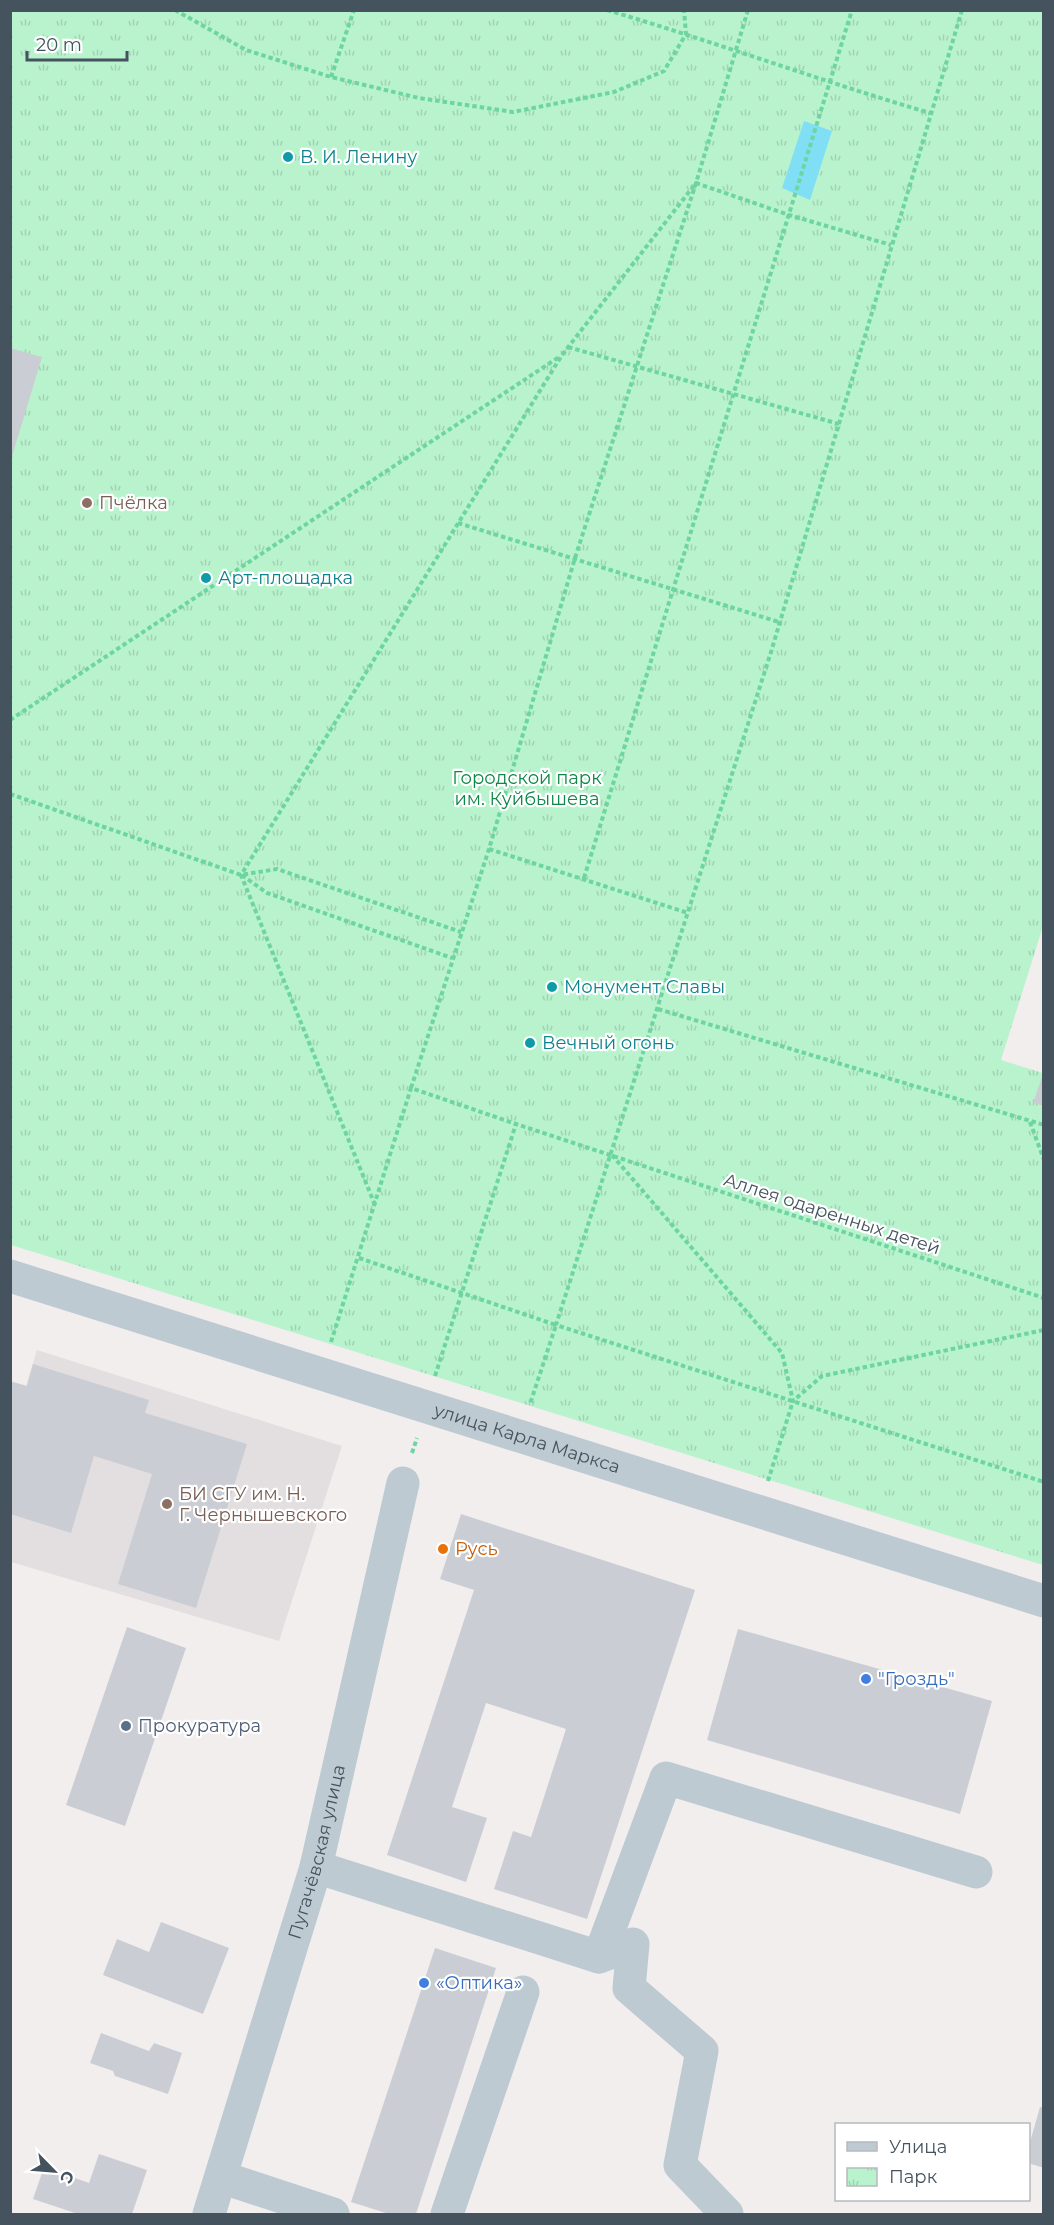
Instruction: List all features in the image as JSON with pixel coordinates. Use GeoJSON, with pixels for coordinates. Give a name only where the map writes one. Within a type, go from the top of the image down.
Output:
{"type":"FeatureCollection","features":[{"type":"Feature","properties":{"kind":"street","name":"улица Карла Маркса"},"geometry":{"type":"LineString","coordinates":[[10,1276],[1044,1601]]}},
{"type":"Feature","properties":{"kind":"street","name":"Пугачёвская улица"},"geometry":{"type":"LineString","coordinates":[[209,2214],[316,1867],[404,1483]]}},
{"type":"Feature","properties":{"kind":"street"},"geometry":{"type":"LineString","coordinates":[[599,1957],[666,1778],[976,1872]]}},
{"type":"Feature","properties":{"kind":"street"},"geometry":{"type":"LineString","coordinates":[[316,1867],[599,1957],[633,1944],[629,1988],[702,2051],[681,2166],[727,2214]]}},
{"type":"Feature","properties":{"kind":"street"},"geometry":{"type":"LineString","coordinates":[[447,2214],[523,1992]]}},
{"type":"Feature","properties":{"kind":"street"},"geometry":{"type":"LineString","coordinates":[[221,2177],[333,2214]]}},
{"type":"Feature","properties":{"kind":"path"},"geometry":{"type":"LineString","coordinates":[[175,10],[246,50],[331,77],[419,98],[513,112],[614,92],[664,71],[686,34],[684,10]]}},
{"type":"Feature","properties":{"kind":"path"},"geometry":{"type":"LineString","coordinates":[[331,77],[354,10]]}},
{"type":"Feature","properties":{"kind":"path"},"geometry":{"type":"LineString","coordinates":[[606,10],[686,34],[830,84],[930,113]]}},
{"type":"Feature","properties":{"kind":"path"},"geometry":{"type":"LineString","coordinates":[[321,1374],[452,958],[489,849],[575,558],[696,183],[748,10]]}},
{"type":"Feature","properties":{"kind":"path"},"geometry":{"type":"LineString","coordinates":[[584,878],[852,10]]}},
{"type":"Feature","properties":{"kind":"path"},"geometry":{"type":"LineString","coordinates":[[520,1436],[612,1154],[779,622],[962,10]]}},
{"type":"Feature","properties":{"kind":"path"},"geometry":{"type":"LineString","coordinates":[[696,183],[789,215],[891,245]]}},
{"type":"Feature","properties":{"kind":"path"},"geometry":{"type":"LineString","coordinates":[[241,875],[562,355],[696,183]]}},
{"type":"Feature","properties":{"kind":"path"},"geometry":{"type":"LineString","coordinates":[[568,347],[839,424]]}},
{"type":"Feature","properties":{"kind":"path"},"geometry":{"type":"LineString","coordinates":[[10,720],[562,355]]}},
{"type":"Feature","properties":{"kind":"path"},"geometry":{"type":"LineString","coordinates":[[458,523],[779,622]]}},
{"type":"Feature","properties":{"kind":"path"},"geometry":{"type":"LineString","coordinates":[[10,794],[241,875],[267,892],[452,958]]}},
{"type":"Feature","properties":{"kind":"path"},"geometry":{"type":"LineString","coordinates":[[489,849],[688,913]]}},
{"type":"Feature","properties":{"kind":"path"},"geometry":{"type":"LineString","coordinates":[[241,875],[277,869],[461,932]]}},
{"type":"Feature","properties":{"kind":"path"},"geometry":{"type":"LineString","coordinates":[[241,875],[375,1205]]}},
{"type":"Feature","properties":{"kind":"path"},"geometry":{"type":"LineString","coordinates":[[658,1009],[1044,1125]]}},
{"type":"Feature","properties":{"kind":"path","name":"Аллея одаренных детей"},"geometry":{"type":"LineString","coordinates":[[411,1088],[1044,1298]]}},
{"type":"Feature","properties":{"kind":"path"},"geometry":{"type":"LineString","coordinates":[[1029,1121],[1044,1160]]}},
{"type":"Feature","properties":{"kind":"path"},"geometry":{"type":"LineString","coordinates":[[404,1483],[516,1124]]}},
{"type":"Feature","properties":{"kind":"path"},"geometry":{"type":"LineString","coordinates":[[612,1154],[782,1353],[793,1401],[758,1511]]}},
{"type":"Feature","properties":{"kind":"path"},"geometry":{"type":"LineString","coordinates":[[359,1258],[556,1325],[1044,1482]]}},
{"type":"Feature","properties":{"kind":"path"},"geometry":{"type":"LineString","coordinates":[[793,1401],[822,1376],[1044,1330]]}},
{"type":"Feature","properties":{"kind":"shaded area","name":"БИ СГУ им. Н. Г. Чернышевского"},"geometry":{"type":"Polygon","coordinates":[[[37,1350],[342,1446],[279,1641],[11,1562],[11,1434],[37,1350]]]}},
{"type":"Feature","properties":{"kind":"green space","name":"Городской парк им. Куйбышева"},"geometry":{"type":"Polygon","coordinates":[[[10,11],[1043,11],[1044,923],[1001,1060],[1043,1073],[1043,1565],[11,1245],[10,11]]]}},
{"type":"Feature","properties":{"kind":"water"},"geometry":{"type":"Polygon","coordinates":[[[804,121],[832,131],[810,200],[782,188],[804,121]]]}},
{"type":"Feature","properties":{"kind":"building"},"geometry":{"type":"Polygon","coordinates":[[[10,348],[42,357],[11,460],[10,460],[10,348]]]}},
{"type":"Feature","properties":{"kind":"building"},"geometry":{"type":"Polygon","coordinates":[[[1044,1074],[1044,1106],[1033,1103],[1044,1074]]]}},
{"type":"Feature","properties":{"kind":"building"},"geometry":{"type":"Polygon","coordinates":[[[33,1364],[149,1400],[145,1413],[247,1444],[196,1608],[118,1584],[152,1474],[94,1456],[71,1533],[10,1514],[10,1381],[27,1386],[33,1364]]]}},
{"type":"Feature","properties":{"kind":"building"},"geometry":{"type":"Polygon","coordinates":[[[461,1514],[695,1590],[587,1919],[494,1889],[513,1831],[531,1837],[566,1729],[486,1703],[452,1807],[487,1818],[466,1882],[387,1855],[474,1590],[440,1579],[461,1514]]]}},
{"type":"Feature","properties":{"kind":"building","name":"Прокуратура"},"geometry":{"type":"Polygon","coordinates":[[[127,1627],[186,1648],[125,1826],[66,1805],[127,1627]]]}},
{"type":"Feature","properties":{"kind":"building"},"geometry":{"type":"Polygon","coordinates":[[[738,1629],[992,1701],[960,1814],[707,1740],[738,1629]]]}},
{"type":"Feature","properties":{"kind":"building"},"geometry":{"type":"Polygon","coordinates":[[[161,1922],[229,1948],[203,2014],[103,1975],[117,1939],[149,1952],[161,1922]]]}},
{"type":"Feature","properties":{"kind":"building"},"geometry":{"type":"Polygon","coordinates":[[[435,1948],[496,1968],[416,2214],[389,2214],[351,2202],[435,1948]]]}},
{"type":"Feature","properties":{"kind":"building"},"geometry":{"type":"Polygon","coordinates":[[[101,2033],[149,2051],[154,2043],[182,2053],[168,2094],[115,2076],[113,2071],[90,2063],[101,2033]]]}},
{"type":"Feature","properties":{"kind":"building"},"geometry":{"type":"Polygon","coordinates":[[[1040,2107],[1044,2108],[1044,2168],[1030,2164],[1030,2142],[1040,2107]]]}},
{"type":"Feature","properties":{"kind":"building"},"geometry":{"type":"Polygon","coordinates":[[[99,2154],[147,2170],[132,2214],[78,2214],[33,2199],[44,2167],[89,2183],[99,2154]]]}},
{"type":"Feature","properties":{"kind":"place","name":"В. И. Ленину"},"geometry":{"type":"Point","coordinates":[288,157]}},
{"type":"Feature","properties":{"kind":"place","name":"Пчёлка"},"geometry":{"type":"Point","coordinates":[87,503]}},
{"type":"Feature","properties":{"kind":"place","name":"Арт-площадка"},"geometry":{"type":"Point","coordinates":[206,578]}},
{"type":"Feature","properties":{"kind":"place","name":"Монумент Славы"},"geometry":{"type":"Point","coordinates":[552,987]}},
{"type":"Feature","properties":{"kind":"place","name":"Вечный огонь"},"geometry":{"type":"Point","coordinates":[530,1043]}},
{"type":"Feature","properties":{"kind":"place","name":"БИ СГУ им. Н. Г. Чернышевского"},"geometry":{"type":"Point","coordinates":[167,1504]}},
{"type":"Feature","properties":{"kind":"place","name":"Русь"},"geometry":{"type":"Point","coordinates":[443,1549]}},
{"type":"Feature","properties":{"kind":"place","name":"\"Гроздь\""},"geometry":{"type":"Point","coordinates":[866,1679]}},
{"type":"Feature","properties":{"kind":"place","name":"Прокуратура"},"geometry":{"type":"Point","coordinates":[126,1726]}},
{"type":"Feature","properties":{"kind":"place","name":"«Оптика»"},"geometry":{"type":"Point","coordinates":[424,1983]}}]}
